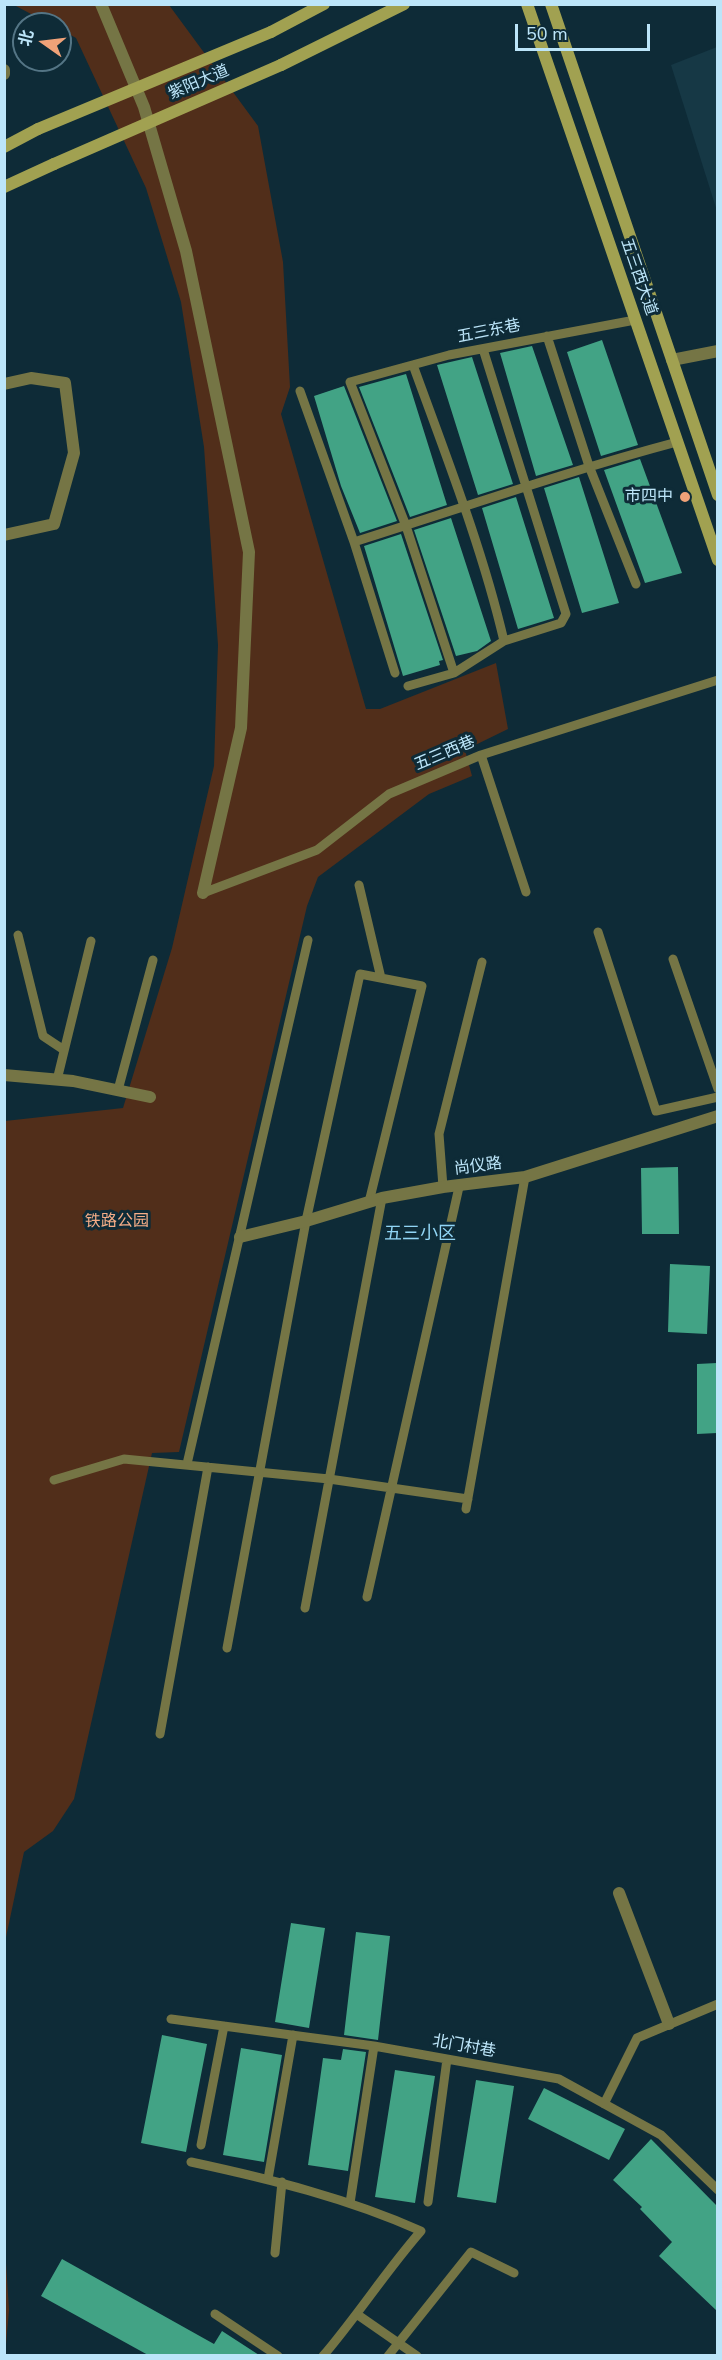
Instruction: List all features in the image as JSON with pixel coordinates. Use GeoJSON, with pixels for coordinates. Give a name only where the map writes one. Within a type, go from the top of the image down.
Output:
{"type":"FeatureCollection","features":[{"type":"Feature","properties":{"kind":"main road","name":"紫阳大道"},"geometry":{"type":"LineString","coordinates":[[4,147],[38,129],[271,32],[324,4]]}},
{"type":"Feature","properties":{"kind":"main road","name":"紫阳大道"},"geometry":{"type":"LineString","coordinates":[[4,187],[281,65],[404,4]]}},
{"type":"Feature","properties":{"kind":"main road","name":"五三西大道"},"geometry":{"type":"LineString","coordinates":[[527,4],[717,560]]}},
{"type":"Feature","properties":{"kind":"main road","name":"五三西大道"},"geometry":{"type":"LineString","coordinates":[[551,4],[717,495]]}},
{"type":"Feature","properties":{"kind":"street"},"geometry":{"type":"LineString","coordinates":[[101,4],[144,107],[186,251],[249,552],[241,728],[203,893]]}},
{"type":"Feature","properties":{"kind":"street"},"geometry":{"type":"LineString","coordinates":[[672,360],[717,351]]}},
{"type":"Feature","properties":{"kind":"street"},"geometry":{"type":"LineString","coordinates":[[4,384],[31,378],[65,384],[74,453],[54,524],[4,535]]}},
{"type":"Feature","properties":{"kind":"street"},"geometry":{"type":"LineString","coordinates":[[4,1075],[57,1080],[150,1097]]}},
{"type":"Feature","properties":{"kind":"street","name":"尚仪路"},"geometry":{"type":"LineString","coordinates":[[240,1237],[306,1221],[382,1198],[443,1187],[459,1187],[525,1177],[717,1116]]}},
{"type":"Feature","properties":{"kind":"street"},"geometry":{"type":"LineString","coordinates":[[619,1893],[669,2024]]}},
{"type":"Feature","properties":{"kind":"lane","name":"五三东巷"},"geometry":{"type":"LineString","coordinates":[[406,526],[350,382],[483,349],[635,321]]}},
{"type":"Feature","properties":{"kind":"lane"},"geometry":{"type":"LineString","coordinates":[[547,336],[589,466],[636,584]]}},
{"type":"Feature","properties":{"kind":"lane"},"geometry":{"type":"LineString","coordinates":[[408,686],[454,673],[504,641],[561,623],[566,614],[483,349]]}},
{"type":"Feature","properties":{"kind":"lane"},"geometry":{"type":"LineString","coordinates":[[413,365],[465,508],[494,597],[504,641]]}},
{"type":"Feature","properties":{"kind":"lane"},"geometry":{"type":"LineString","coordinates":[[300,391],[354,542],[395,674]]}},
{"type":"Feature","properties":{"kind":"lane"},"geometry":{"type":"LineString","coordinates":[[354,542],[465,508],[589,466],[677,442]]}},
{"type":"Feature","properties":{"kind":"lane"},"geometry":{"type":"LineString","coordinates":[[406,526],[454,673]]}},
{"type":"Feature","properties":{"kind":"lane","name":"五三西巷"},"geometry":{"type":"LineString","coordinates":[[203,893],[317,850],[389,794],[482,754],[717,680]]}},
{"type":"Feature","properties":{"kind":"lane"},"geometry":{"type":"LineString","coordinates":[[482,754],[526,892]]}},
{"type":"Feature","properties":{"kind":"lane"},"geometry":{"type":"LineString","coordinates":[[359,885],[381,978]]}},
{"type":"Feature","properties":{"kind":"lane"},"geometry":{"type":"LineString","coordinates":[[598,932],[656,1111],[717,1097]]}},
{"type":"Feature","properties":{"kind":"lane"},"geometry":{"type":"LineString","coordinates":[[18,935],[43,1036],[64,1050]]}},
{"type":"Feature","properties":{"kind":"lane"},"geometry":{"type":"LineString","coordinates":[[187,1464],[308,940]]}},
{"type":"Feature","properties":{"kind":"lane"},"geometry":{"type":"LineString","coordinates":[[57,1080],[91,941]]}},
{"type":"Feature","properties":{"kind":"lane"},"geometry":{"type":"LineString","coordinates":[[673,959],[717,1089]]}},
{"type":"Feature","properties":{"kind":"lane"},"geometry":{"type":"LineString","coordinates":[[118,1090],[153,960]]}},
{"type":"Feature","properties":{"kind":"lane"},"geometry":{"type":"LineString","coordinates":[[443,1187],[439,1134],[482,962]]}},
{"type":"Feature","properties":{"kind":"lane"},"geometry":{"type":"LineString","coordinates":[[227,1648],[306,1221],[360,974],[422,986],[369,1202]]}},
{"type":"Feature","properties":{"kind":"lane"},"geometry":{"type":"LineString","coordinates":[[54,1480],[124,1459],[390,1486],[467,1504],[525,1177]]}},
{"type":"Feature","properties":{"kind":"lane"},"geometry":{"type":"LineString","coordinates":[[367,1597],[390,1486],[459,1187]]}},
{"type":"Feature","properties":{"kind":"lane"},"geometry":{"type":"LineString","coordinates":[[305,1608],[382,1198]]}},
{"type":"Feature","properties":{"kind":"lane"},"geometry":{"type":"LineString","coordinates":[[160,1734],[208,1467]]}},
{"type":"Feature","properties":{"kind":"lane"},"geometry":{"type":"LineString","coordinates":[[604,2103],[637,2038],[717,2004]]}},
{"type":"Feature","properties":{"kind":"lane","name":"北门村巷"},"geometry":{"type":"LineString","coordinates":[[171,2019],[374,2046],[559,2079],[661,2135],[717,2190]]}},
{"type":"Feature","properties":{"kind":"lane"},"geometry":{"type":"LineString","coordinates":[[201,2145],[224,2026]]}},
{"type":"Feature","properties":{"kind":"lane"},"geometry":{"type":"LineString","coordinates":[[268,2179],[293,2035]]}},
{"type":"Feature","properties":{"kind":"lane"},"geometry":{"type":"LineString","coordinates":[[350,2203],[374,2046]]}},
{"type":"Feature","properties":{"kind":"lane"},"geometry":{"type":"LineString","coordinates":[[428,2202],[447,2059]]}},
{"type":"Feature","properties":{"kind":"lane"},"geometry":{"type":"LineString","coordinates":[[191,2162],[282,2182],[350,2203],[421,2231],[388,2269],[358,2315],[323,2355]]}},
{"type":"Feature","properties":{"kind":"lane"},"geometry":{"type":"LineString","coordinates":[[275,2253],[282,2182]]}},
{"type":"Feature","properties":{"kind":"lane"},"geometry":{"type":"LineString","coordinates":[[388,2355],[471,2252],[514,2273]]}},
{"type":"Feature","properties":{"kind":"lane"},"geometry":{"type":"LineString","coordinates":[[215,2314],[278,2355]]}},
{"type":"Feature","properties":{"kind":"lane"},"geometry":{"type":"LineString","coordinates":[[358,2315],[417,2355]]}},
{"type":"Feature","properties":{"kind":"shaded area"},"geometry":{"type":"Polygon","coordinates":[[[717,47],[717,211],[671,65],[717,47]]]}},
{"type":"Feature","properties":{"kind":"green space","name":"铁路公园"},"geometry":{"type":"Polygon","coordinates":[[[14,5],[169,5],[258,126],[283,262],[290,387],[281,414],[366,709],[380,709],[496,663],[508,729],[465,750],[472,776],[429,794],[318,877],[307,906],[179,1452],[152,1453],[74,1799],[53,1831],[24,1852],[5,1942],[5,1121],[123,1108],[172,948],[214,766],[218,645],[204,447],[181,302],[146,188],[76,38],[72,36],[72,12],[27,12],[14,5]]]}},
{"type":"Feature","properties":{"kind":"green space"},"geometry":{"type":"Polygon","coordinates":[[[4,2231],[9,2310],[5,2356],[4,2355],[4,2231]]]}},
{"type":"Feature","properties":{"kind":"building"},"geometry":{"type":"Polygon","coordinates":[[[602,340],[638,445],[601,456],[567,352],[602,340]]]}},
{"type":"Feature","properties":{"kind":"building"},"geometry":{"type":"Polygon","coordinates":[[[532,346],[573,465],[536,476],[500,353],[532,346]]]}},
{"type":"Feature","properties":{"kind":"building"},"geometry":{"type":"Polygon","coordinates":[[[472,357],[513,484],[478,495],[437,365],[472,357]]]}},
{"type":"Feature","properties":{"kind":"building"},"geometry":{"type":"Polygon","coordinates":[[[406,374],[447,505],[410,517],[359,387],[406,374]]]}},
{"type":"Feature","properties":{"kind":"building"},"geometry":{"type":"Polygon","coordinates":[[[344,386],[397,521],[360,533],[341,486],[314,396],[344,386]]]}},
{"type":"Feature","properties":{"kind":"building"},"geometry":{"type":"Polygon","coordinates":[[[640,459],[682,573],[645,583],[604,470],[640,459]]]}},
{"type":"Feature","properties":{"kind":"building"},"geometry":{"type":"Polygon","coordinates":[[[579,477],[619,603],[582,613],[544,488],[579,477]]]}},
{"type":"Feature","properties":{"kind":"building"},"geometry":{"type":"Polygon","coordinates":[[[516,497],[554,618],[518,629],[482,508],[516,497]]]}},
{"type":"Feature","properties":{"kind":"building"},"geometry":{"type":"Polygon","coordinates":[[[451,518],[491,641],[477,651],[456,656],[414,530],[451,518]]]}},
{"type":"Feature","properties":{"kind":"building"},"geometry":{"type":"Polygon","coordinates":[[[401,534],[443,660],[439,661],[440,665],[403,676],[364,546],[401,534]]]}},
{"type":"Feature","properties":{"kind":"building"},"geometry":{"type":"Polygon","coordinates":[[[678,1167],[679,1234],[642,1234],[641,1168],[678,1167]]]}},
{"type":"Feature","properties":{"kind":"building"},"geometry":{"type":"Polygon","coordinates":[[[670,1264],[710,1266],[707,1334],[668,1332],[670,1264]]]}},
{"type":"Feature","properties":{"kind":"building"},"geometry":{"type":"Polygon","coordinates":[[[717,1363],[717,1433],[697,1434],[697,1364],[717,1363]]]}},
{"type":"Feature","properties":{"kind":"building"},"geometry":{"type":"Polygon","coordinates":[[[291,1923],[325,1928],[309,2028],[275,2022],[291,1923]]]}},
{"type":"Feature","properties":{"kind":"building"},"geometry":{"type":"Polygon","coordinates":[[[356,1932],[390,1936],[378,2040],[344,2035],[356,1932]]]}},
{"type":"Feature","properties":{"kind":"building"},"geometry":{"type":"Polygon","coordinates":[[[162,2035],[207,2044],[186,2152],[141,2143],[162,2035]]]}},
{"type":"Feature","properties":{"kind":"building"},"geometry":{"type":"Polygon","coordinates":[[[241,2048],[282,2055],[264,2162],[223,2155],[241,2048]]]}},
{"type":"Feature","properties":{"kind":"building"},"geometry":{"type":"Polygon","coordinates":[[[343,2049],[366,2052],[348,2171],[308,2165],[323,2058],[341,2060],[343,2049]]]}},
{"type":"Feature","properties":{"kind":"building"},"geometry":{"type":"Polygon","coordinates":[[[395,2070],[435,2076],[415,2203],[375,2197],[395,2070]]]}},
{"type":"Feature","properties":{"kind":"building"},"geometry":{"type":"Polygon","coordinates":[[[476,2080],[514,2086],[496,2203],[457,2197],[476,2080]]]}},
{"type":"Feature","properties":{"kind":"building"},"geometry":{"type":"Polygon","coordinates":[[[544,2088],[625,2129],[609,2160],[528,2119],[544,2088]]]}},
{"type":"Feature","properties":{"kind":"building"},"geometry":{"type":"Polygon","coordinates":[[[651,2139],[717,2206],[717,2311],[659,2256],[672,2242],[640,2209],[642,2207],[613,2180],[651,2139]]]}},
{"type":"Feature","properties":{"kind":"building"},"geometry":{"type":"Polygon","coordinates":[[[62,2259],[214,2344],[222,2331],[259,2355],[148,2355],[41,2296],[62,2259]]]}},
{"type":"Feature","properties":{"kind":"place","name":"市四中"},"geometry":{"type":"Point","coordinates":[685,497]}},
{"type":"Feature","properties":{"kind":"district","name":"五三小区"},"geometry":{"type":"Point","coordinates":[420,1235]}}]}
